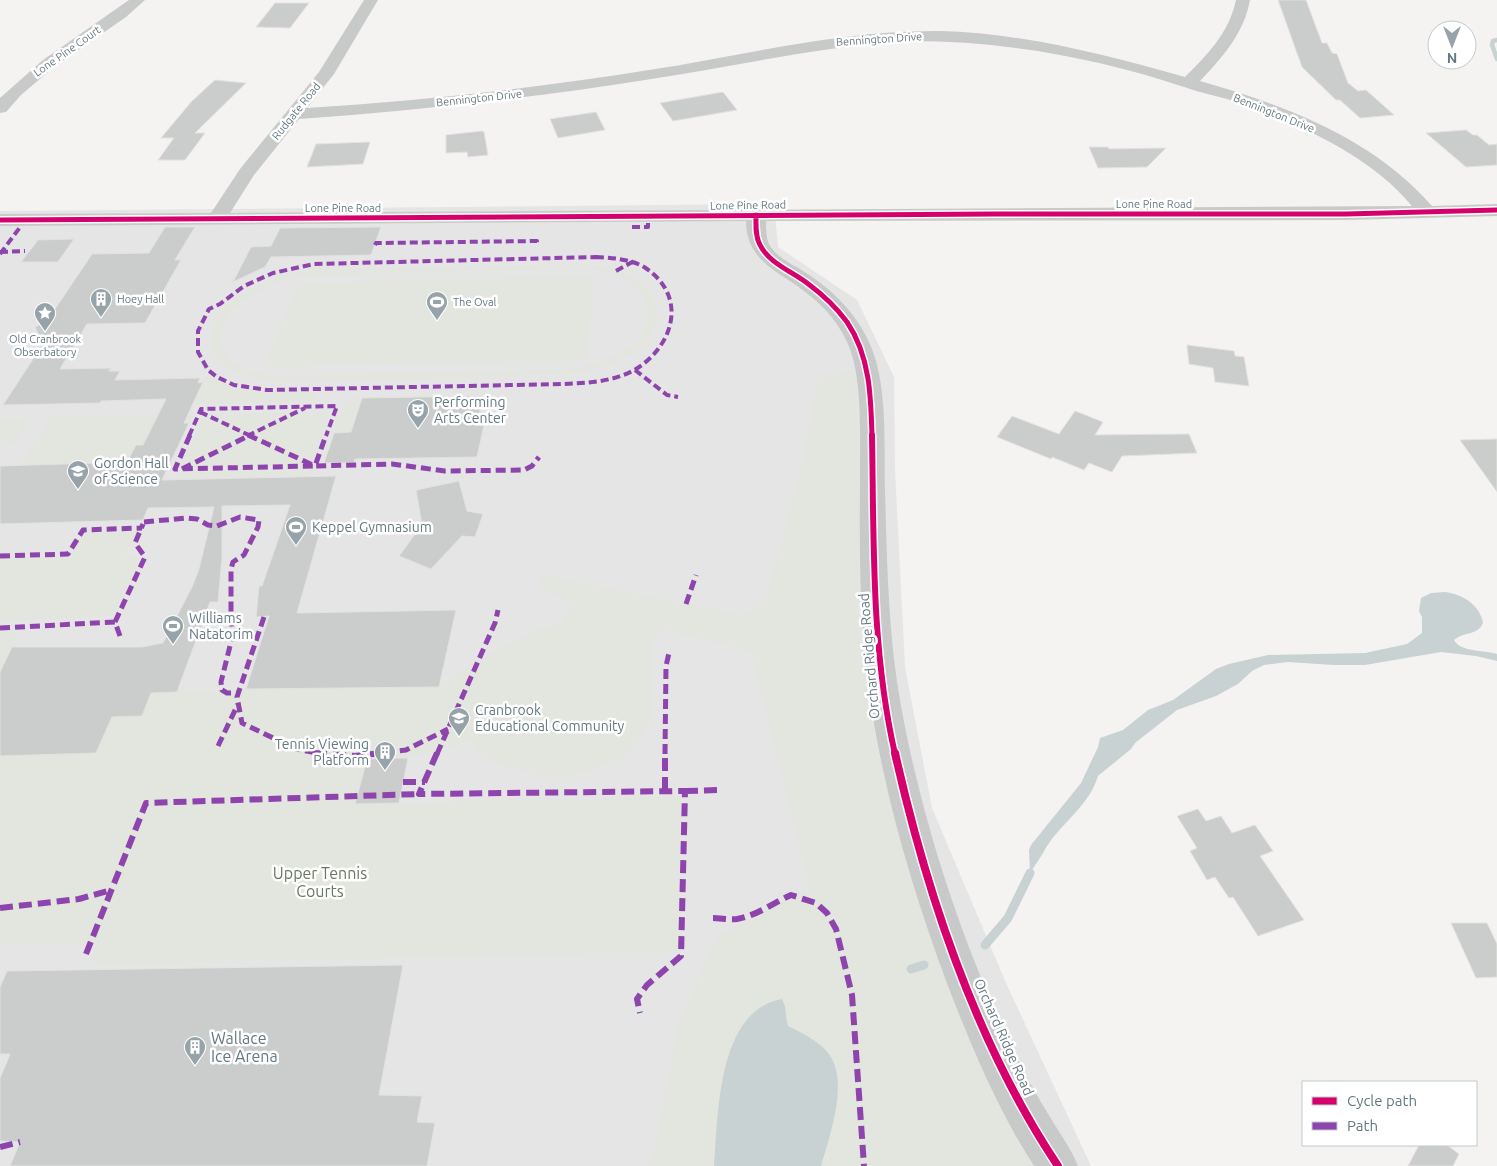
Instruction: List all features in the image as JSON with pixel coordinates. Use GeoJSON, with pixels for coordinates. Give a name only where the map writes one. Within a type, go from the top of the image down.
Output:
{"type":"FeatureCollection","features":[{"type":"Feature","properties":{"kind":"street","name":"Lone Pine Court"},"geometry":{"type":"LineString","coordinates":[[0,108],[36,72],[138,0]]}},
{"type":"Feature","properties":{"kind":"street","name":"Rudgate Road"},"geometry":{"type":"LineString","coordinates":[[217,219],[246,173],[336,59],[371,0]]}},
{"type":"Feature","properties":{"kind":"street"},"geometry":{"type":"LineString","coordinates":[[1188,83],[1216,53],[1237,26],[1243,0]]}},
{"type":"Feature","properties":{"kind":"street","name":"Bennington Drive"},"geometry":{"type":"LineString","coordinates":[[294,114],[415,105],[541,91],[647,76],[827,43],[895,36],[960,37],[1027,45],[1091,58],[1188,83],[1278,112],[1332,137],[1398,180],[1416,197],[1427,212]]}},
{"type":"Feature","properties":{"kind":"street","name":"Lone Pine Road"},"geometry":{"type":"LineString","coordinates":[[0,220],[1427,212],[1497,210]]}},
{"type":"Feature","properties":{"kind":"street","name":"Orchard Ridge Road"},"geometry":{"type":"LineString","coordinates":[[756,215],[756,236],[763,251],[833,305],[850,324],[861,347],[866,364],[871,428],[876,619],[883,693],[895,763],[926,870],[979,1018],[1022,1109],[1058,1166]]}},
{"type":"Feature","properties":{"kind":"shaded area","name":"Cranbrook Educational Community"},"geometry":{"type":"Polygon","coordinates":[[[774,204],[778,247],[857,300],[894,377],[895,470],[905,667],[932,808],[1006,983],[1091,1166],[0,1166],[0,211],[774,204]]]}},
{"type":"Feature","properties":{"kind":"shaded area"},"geometry":{"type":"Polygon","coordinates":[[[1445,592],[1458,595],[1469,601],[1478,610],[1483,622],[1475,631],[1454,640],[1457,644],[1467,649],[1497,654],[1497,661],[1476,656],[1441,652],[1365,665],[1288,662],[1264,665],[1252,671],[1238,684],[1216,696],[1177,710],[1135,743],[1131,749],[1098,776],[1089,796],[1053,838],[1030,873],[1029,850],[1031,845],[1081,783],[1098,747],[1100,738],[1123,730],[1148,710],[1173,700],[1216,669],[1229,664],[1268,655],[1365,653],[1407,644],[1422,633],[1422,617],[1419,611],[1421,598],[1431,593],[1445,592]]]}},
{"type":"Feature","properties":{"kind":"shaded area"},"geometry":{"type":"Polygon","coordinates":[[[782,999],[788,1026],[823,1047],[831,1057],[836,1069],[838,1082],[835,1112],[821,1166],[714,1166],[720,1094],[725,1068],[733,1043],[745,1023],[761,1007],[782,999]]]}},
{"type":"Feature","properties":{"kind":"green space"},"geometry":{"type":"Polygon","coordinates":[[[587,265],[618,271],[635,279],[652,297],[656,307],[656,318],[653,328],[647,337],[629,354],[599,368],[567,374],[274,381],[239,373],[220,362],[214,353],[211,342],[214,325],[226,307],[251,289],[282,277],[314,270],[587,265]],[[583,268],[326,274],[294,278],[263,289],[233,310],[223,325],[221,343],[230,360],[238,366],[258,373],[287,377],[559,370],[585,367],[625,351],[642,334],[649,316],[648,306],[644,297],[627,280],[606,272],[583,268]]]}},
{"type":"Feature","properties":{"kind":"green space","name":"The Oval"},"geometry":{"type":"Polygon","coordinates":[[[594,277],[586,359],[264,367],[300,283],[594,277]]]}},
{"type":"Feature","properties":{"kind":"green space","name":"Upper Tennis Courts"},"geometry":{"type":"Polygon","coordinates":[[[854,372],[860,503],[858,608],[861,653],[872,726],[891,808],[926,928],[979,1060],[1034,1166],[821,1166],[832,1126],[836,1099],[831,1056],[802,1033],[788,1026],[785,1016],[786,1007],[734,1038],[721,1089],[714,1166],[646,1166],[656,1148],[679,1024],[717,937],[810,889],[752,651],[661,628],[650,650],[650,724],[624,757],[573,776],[532,774],[484,758],[471,740],[408,758],[367,759],[356,804],[681,797],[678,951],[90,965],[97,944],[0,945],[0,756],[112,717],[142,716],[151,693],[246,689],[439,687],[493,651],[535,632],[563,623],[573,605],[546,590],[536,574],[745,616],[766,602],[803,464],[819,378],[854,372]]]}},
{"type":"Feature","properties":{"kind":"green space"},"geometry":{"type":"Polygon","coordinates":[[[208,373],[234,386],[261,392],[318,392],[315,401],[193,404],[208,373]]]}},
{"type":"Feature","properties":{"kind":"green space"},"geometry":{"type":"Polygon","coordinates":[[[362,398],[351,432],[334,433],[344,399],[362,398]]]}},
{"type":"Feature","properties":{"kind":"green space"},"geometry":{"type":"Polygon","coordinates":[[[329,412],[311,464],[182,467],[204,415],[329,412]]]}},
{"type":"Feature","properties":{"kind":"green space"},"geometry":{"type":"Polygon","coordinates":[[[193,414],[189,423],[168,423],[167,444],[136,445],[127,462],[22,465],[51,417],[193,414]]]}},
{"type":"Feature","properties":{"kind":"green space"},"geometry":{"type":"Polygon","coordinates":[[[31,418],[14,444],[10,446],[0,435],[0,419],[31,418]]]}},
{"type":"Feature","properties":{"kind":"green space"},"geometry":{"type":"Polygon","coordinates":[[[314,469],[312,476],[178,480],[182,473],[314,469]]]}},
{"type":"Feature","properties":{"kind":"green space"},"geometry":{"type":"Polygon","coordinates":[[[137,531],[123,558],[139,558],[113,615],[0,621],[0,558],[69,556],[83,532],[137,531]]]}},
{"type":"Feature","properties":{"kind":"green space"},"geometry":{"type":"Polygon","coordinates":[[[19,633],[0,672],[0,634],[19,633]]]}},
{"type":"Feature","properties":{"kind":"building"},"geometry":{"type":"Polygon","coordinates":[[[1278,0],[1306,0],[1322,43],[1327,43],[1332,53],[1337,54],[1348,83],[1358,91],[1366,90],[1394,115],[1360,118],[1340,100],[1336,100],[1302,67],[1278,0]]]}},
{"type":"Feature","properties":{"kind":"building"},"geometry":{"type":"Polygon","coordinates":[[[275,3],[309,3],[290,28],[256,27],[275,3]]]}},
{"type":"Feature","properties":{"kind":"building"},"geometry":{"type":"Polygon","coordinates":[[[215,80],[246,83],[195,133],[205,133],[185,160],[158,160],[174,138],[161,138],[192,101],[215,80]]]}},
{"type":"Feature","properties":{"kind":"building"},"geometry":{"type":"Polygon","coordinates":[[[723,92],[737,110],[673,121],[660,103],[723,92]]]}},
{"type":"Feature","properties":{"kind":"building"},"geometry":{"type":"Polygon","coordinates":[[[596,112],[605,130],[558,138],[550,119],[596,112]]]}},
{"type":"Feature","properties":{"kind":"building"},"geometry":{"type":"Polygon","coordinates":[[[1466,130],[1473,135],[1477,135],[1489,145],[1497,144],[1497,165],[1466,167],[1426,133],[1466,130]]]}},
{"type":"Feature","properties":{"kind":"building"},"geometry":{"type":"Polygon","coordinates":[[[484,132],[488,155],[468,157],[467,152],[446,153],[446,135],[484,132]]]}},
{"type":"Feature","properties":{"kind":"building"},"geometry":{"type":"Polygon","coordinates":[[[370,142],[363,164],[307,167],[316,144],[370,142]]]}},
{"type":"Feature","properties":{"kind":"building"},"geometry":{"type":"Polygon","coordinates":[[[1089,147],[1108,147],[1109,149],[1166,148],[1147,167],[1098,168],[1089,147]]]}},
{"type":"Feature","properties":{"kind":"building"},"geometry":{"type":"Polygon","coordinates":[[[165,227],[195,227],[175,260],[181,260],[145,323],[87,324],[60,369],[111,368],[109,371],[120,371],[115,380],[200,378],[198,383],[203,382],[184,423],[189,423],[162,480],[336,476],[297,613],[456,610],[439,687],[246,689],[269,616],[256,617],[259,586],[262,586],[290,505],[222,506],[222,559],[218,602],[210,602],[177,692],[151,693],[142,716],[112,717],[96,753],[0,756],[0,672],[12,647],[142,647],[163,643],[192,587],[199,569],[214,507],[148,508],[143,520],[0,524],[0,466],[127,462],[136,445],[143,445],[166,399],[101,401],[100,403],[3,405],[43,344],[35,327],[47,321],[92,254],[149,253],[165,227]]]}},
{"type":"Feature","properties":{"kind":"building"},"geometry":{"type":"Polygon","coordinates":[[[381,227],[371,255],[271,257],[265,267],[233,282],[251,247],[271,246],[280,228],[381,227]]]}},
{"type":"Feature","properties":{"kind":"building"},"geometry":{"type":"Polygon","coordinates":[[[74,239],[58,262],[21,262],[38,240],[74,239]]]}},
{"type":"Feature","properties":{"kind":"building"},"geometry":{"type":"Polygon","coordinates":[[[1187,345],[1234,351],[1235,356],[1244,357],[1249,386],[1215,382],[1213,368],[1189,364],[1187,345]]]}},
{"type":"Feature","properties":{"kind":"building","name":"Performing Arts Center"},"geometry":{"type":"Polygon","coordinates":[[[483,396],[477,425],[484,425],[477,457],[355,459],[354,463],[324,463],[334,433],[351,432],[362,398],[483,396]]]}},
{"type":"Feature","properties":{"kind":"building"},"geometry":{"type":"Polygon","coordinates":[[[1075,411],[1103,422],[1095,435],[1189,434],[1197,453],[1122,456],[1112,472],[1089,463],[1084,470],[997,437],[1012,416],[1059,434],[1075,411]]]}},
{"type":"Feature","properties":{"kind":"building"},"geometry":{"type":"Polygon","coordinates":[[[1497,439],[1497,492],[1460,440],[1497,439]]]}},
{"type":"Feature","properties":{"kind":"building"},"geometry":{"type":"Polygon","coordinates":[[[459,481],[467,511],[483,514],[475,537],[462,536],[431,569],[399,556],[422,525],[416,490],[459,481]]]}},
{"type":"Feature","properties":{"kind":"building","name":"Tennis Viewing Platform"},"geometry":{"type":"Polygon","coordinates":[[[408,758],[399,803],[355,804],[367,759],[408,758]]]}},
{"type":"Feature","properties":{"kind":"building"},"geometry":{"type":"Polygon","coordinates":[[[1198,809],[1206,821],[1221,816],[1232,833],[1255,825],[1273,851],[1260,856],[1304,920],[1258,936],[1233,897],[1229,898],[1215,877],[1207,880],[1190,851],[1197,848],[1177,816],[1198,809]]]}},
{"type":"Feature","properties":{"kind":"building"},"geometry":{"type":"Polygon","coordinates":[[[1451,923],[1487,923],[1497,944],[1497,977],[1476,978],[1451,923]]]}},
{"type":"Feature","properties":{"kind":"building","name":"Wallace Ice Arena"},"geometry":{"type":"Polygon","coordinates":[[[403,965],[379,1095],[422,1096],[417,1122],[435,1123],[427,1166],[10,1166],[20,1142],[0,1141],[0,1078],[10,1054],[0,1054],[0,987],[7,971],[403,965]]]}},
{"type":"Feature","properties":{"kind":"building"},"geometry":{"type":"Polygon","coordinates":[[[1418,1146],[1448,1146],[1459,1154],[1453,1166],[1408,1166],[1418,1146]]]}},
{"type":"Feature","properties":{"kind":"waterway"},"geometry":{"type":"LineString","coordinates":[[1497,40],[1493,41],[1492,45],[1497,59]]}},
{"type":"Feature","properties":{"kind":"waterway"},"geometry":{"type":"LineString","coordinates":[[985,945],[1008,918],[1030,873]]}},
{"type":"Feature","properties":{"kind":"waterway"},"geometry":{"type":"LineString","coordinates":[[911,969],[924,965]]}},
{"type":"Feature","properties":{"kind":"marked path"},"geometry":{"type":"LineString","coordinates":[[632,227],[648,227],[648,222]]}},
{"type":"Feature","properties":{"kind":"marked path"},"geometry":{"type":"LineString","coordinates":[[0,254],[21,226]]}},
{"type":"Feature","properties":{"kind":"marked path"},"geometry":{"type":"LineString","coordinates":[[375,245],[376,243],[537,241],[536,243]]}},
{"type":"Feature","properties":{"kind":"marked path"},"geometry":{"type":"LineString","coordinates":[[0,252],[25,251]]}},
{"type":"Feature","properties":{"kind":"marked path"},"geometry":{"type":"LineString","coordinates":[[596,257],[623,260],[647,269],[660,280],[668,293],[672,307],[672,321],[660,348],[636,369],[619,377],[591,382],[562,384],[267,390],[238,386],[217,377],[208,370],[198,352],[198,331],[209,309],[220,304],[249,283],[273,273],[289,269],[314,264],[596,257]]}},
{"type":"Feature","properties":{"kind":"marked path"},"geometry":{"type":"LineString","coordinates":[[616,271],[634,261]]}},
{"type":"Feature","properties":{"kind":"marked path"},"geometry":{"type":"LineString","coordinates":[[635,370],[667,395],[678,397]]}},
{"type":"Feature","properties":{"kind":"marked path"},"geometry":{"type":"LineString","coordinates":[[337,406],[315,466],[175,469],[201,409],[337,406]]}},
{"type":"Feature","properties":{"kind":"marked path"},"geometry":{"type":"LineString","coordinates":[[182,469],[305,408]]}},
{"type":"Feature","properties":{"kind":"marked path"},"geometry":{"type":"LineString","coordinates":[[200,412],[315,466],[392,464],[445,471],[524,470],[532,466],[539,457]]}},
{"type":"Feature","properties":{"kind":"marked path"},"geometry":{"type":"LineString","coordinates":[[144,522],[187,518],[197,519],[208,525],[217,526],[240,517],[259,520],[258,527],[244,555],[233,562],[231,569],[231,620],[233,634],[221,682],[222,690],[227,693],[238,693]]}},
{"type":"Feature","properties":{"kind":"marked path"},"geometry":{"type":"LineString","coordinates":[[115,622],[145,557],[135,543],[143,524]]}},
{"type":"Feature","properties":{"kind":"marked path"},"geometry":{"type":"LineString","coordinates":[[0,556],[68,554],[83,530],[142,528]]}},
{"type":"Feature","properties":{"kind":"marked path"},"geometry":{"type":"LineString","coordinates":[[686,604],[696,575]]}},
{"type":"Feature","properties":{"kind":"marked path"},"geometry":{"type":"LineString","coordinates":[[498,610],[495,623],[419,794],[685,791],[681,956],[647,985],[637,999],[640,1013]]}},
{"type":"Feature","properties":{"kind":"marked path"},"geometry":{"type":"LineString","coordinates":[[264,617],[237,697],[242,723],[296,749],[319,754],[355,756],[406,750],[448,729]]}},
{"type":"Feature","properties":{"kind":"marked path"},"geometry":{"type":"LineString","coordinates":[[0,628],[115,622],[120,636]]}},
{"type":"Feature","properties":{"kind":"marked path"},"geometry":{"type":"LineString","coordinates":[[665,790],[666,666],[669,653]]}},
{"type":"Feature","properties":{"kind":"marked path"},"geometry":{"type":"LineString","coordinates":[[218,746],[238,704]]}},
{"type":"Feature","properties":{"kind":"marked path"},"geometry":{"type":"LineString","coordinates":[[403,782],[425,782]]}},
{"type":"Feature","properties":{"kind":"marked path"},"geometry":{"type":"LineString","coordinates":[[685,791],[720,790]]}},
{"type":"Feature","properties":{"kind":"marked path"},"geometry":{"type":"LineString","coordinates":[[86,954],[146,803],[419,794]]}},
{"type":"Feature","properties":{"kind":"marked path"},"geometry":{"type":"LineString","coordinates":[[0,908],[79,899],[111,890]]}},
{"type":"Feature","properties":{"kind":"marked path"},"geometry":{"type":"LineString","coordinates":[[713,918],[736,919],[755,914],[770,904],[791,895],[816,903],[827,913],[836,929],[852,995],[864,1166]]}},
{"type":"Feature","properties":{"kind":"marked path"},"geometry":{"type":"LineString","coordinates":[[0,1147],[20,1142]]}},
{"type":"Feature","properties":{"kind":"cycle path"},"geometry":{"type":"LineString","coordinates":[[0,220],[996,214],[1346,214],[1497,210]]}},
{"type":"Feature","properties":{"kind":"cycle path"},"geometry":{"type":"LineString","coordinates":[[756,215],[757,238],[766,254],[830,301],[848,323],[861,348],[869,384],[871,408],[876,620],[885,704],[902,786],[938,907],[985,1032],[1011,1088],[1041,1141],[1058,1166]]}},
{"type":"Feature","properties":{"kind":"place","name":"Hoey Hall"},"geometry":{"type":"Point","coordinates":[101,318]}},
{"type":"Feature","properties":{"kind":"place","name":"The Oval"},"geometry":{"type":"Point","coordinates":[437,321]}},
{"type":"Feature","properties":{"kind":"place","name":"Old Cranbrook Obserbatory"},"geometry":{"type":"Point","coordinates":[45,332]}},
{"type":"Feature","properties":{"kind":"place","name":"Performing Arts Center"},"geometry":{"type":"Point","coordinates":[418,429]}},
{"type":"Feature","properties":{"kind":"place","name":"Gordon Hall of Science"},"geometry":{"type":"Point","coordinates":[78,490]}},
{"type":"Feature","properties":{"kind":"place","name":"Keppel Gymnasium"},"geometry":{"type":"Point","coordinates":[296,546]}},
{"type":"Feature","properties":{"kind":"place","name":"Williams Natatorim"},"geometry":{"type":"Point","coordinates":[173,645]}},
{"type":"Feature","properties":{"kind":"place","name":"Cranbrook Educational Community"},"geometry":{"type":"Point","coordinates":[459,737]}},
{"type":"Feature","properties":{"kind":"place","name":"Tennis Viewing Platform"},"geometry":{"type":"Point","coordinates":[385,771]}},
{"type":"Feature","properties":{"kind":"place","name":"Wallace Ice Arena"},"geometry":{"type":"Point","coordinates":[195,1066]}}]}
